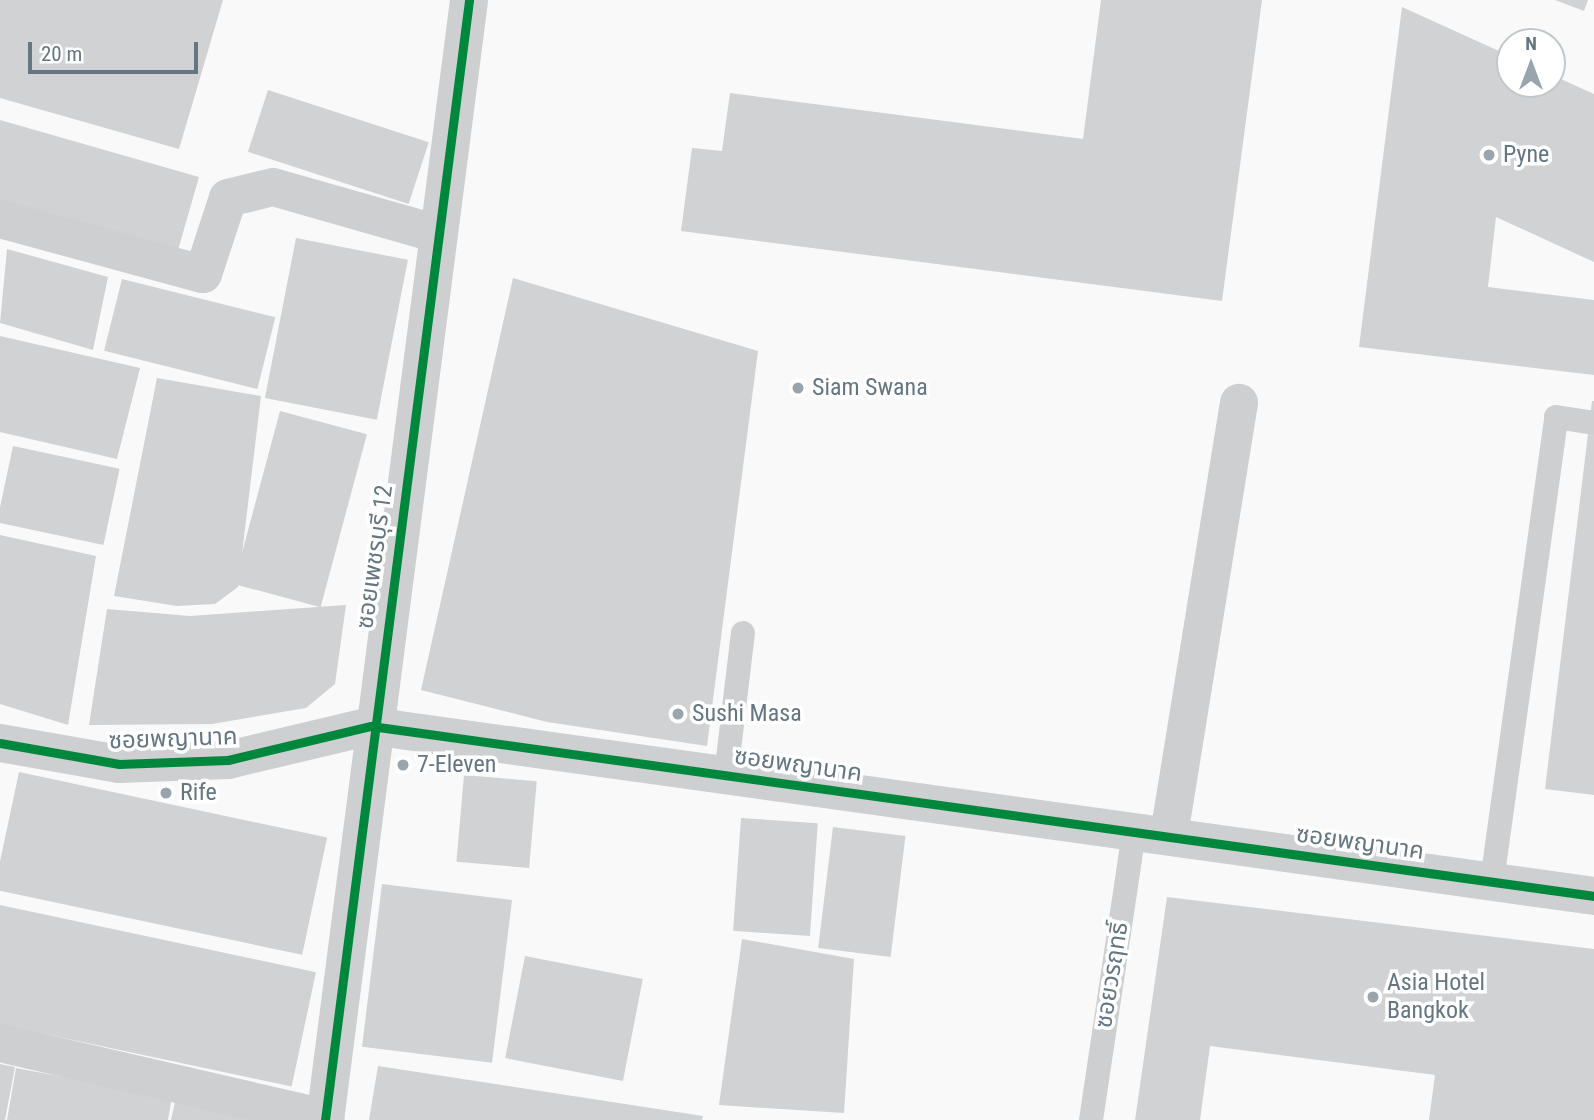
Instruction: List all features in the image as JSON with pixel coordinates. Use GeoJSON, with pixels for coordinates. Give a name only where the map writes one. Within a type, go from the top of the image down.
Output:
{"type":"FeatureCollection","features":[{"type":"Feature","properties":{"kind":"street","name":"ซอยเพชรบุรี 12"},"geometry":{"type":"LineString","coordinates":[[325,1119],[371,726],[470,0]]}},
{"type":"Feature","properties":{"kind":"street"},"geometry":{"type":"LineString","coordinates":[[0,219],[202,274],[228,198],[273,187],[438,234]]}},
{"type":"Feature","properties":{"kind":"street"},"geometry":{"type":"LineString","coordinates":[[1152,833],[1239,403]]}},
{"type":"Feature","properties":{"kind":"street","name":"ซอยพญานาค"},"geometry":{"type":"LineString","coordinates":[[0,743],[119,764],[228,760],[371,726],[1594,896]]}},
{"type":"Feature","properties":{"kind":"street"},"geometry":{"type":"LineString","coordinates":[[0,1043],[325,1119]]}},
{"type":"Feature","properties":{"kind":"lane"},"geometry":{"type":"LineString","coordinates":[[1492,881],[1556,417],[1594,423]]}},
{"type":"Feature","properties":{"kind":"lane"},"geometry":{"type":"LineString","coordinates":[[726,775],[743,633]]}},
{"type":"Feature","properties":{"kind":"lane","name":"ซอยวรฤทธิ์"},"geometry":{"type":"LineString","coordinates":[[1091,1120],[1152,833]]}},
{"type":"Feature","properties":{"kind":"building"},"geometry":{"type":"Polygon","coordinates":[[[0,0],[223,0],[179,149],[0,98],[0,0]]]}},
{"type":"Feature","properties":{"kind":"building"},"geometry":{"type":"Polygon","coordinates":[[[1101,0],[1262,0],[1222,301],[681,231],[692,148],[722,151],[730,93],[1083,139],[1101,0]]]}},
{"type":"Feature","properties":{"kind":"building"},"geometry":{"type":"Polygon","coordinates":[[[1555,0],[1588,0],[1584,11],[1555,0]]]}},
{"type":"Feature","properties":{"kind":"building","name":"Pyne"},"geometry":{"type":"Polygon","coordinates":[[[1402,7],[1496,50],[1496,98],[1566,98],[1566,81],[1594,94],[1594,262],[1496,217],[1488,287],[1594,300],[1594,375],[1359,347],[1402,7]]]}},
{"type":"Feature","properties":{"kind":"building"},"geometry":{"type":"Polygon","coordinates":[[[268,90],[429,142],[409,204],[248,152],[268,90]]]}},
{"type":"Feature","properties":{"kind":"building"},"geometry":{"type":"Polygon","coordinates":[[[0,120],[199,177],[177,252],[0,201],[0,120]]]}},
{"type":"Feature","properties":{"kind":"building"},"geometry":{"type":"Polygon","coordinates":[[[296,238],[408,260],[377,420],[265,398],[296,238]]]}},
{"type":"Feature","properties":{"kind":"building"},"geometry":{"type":"Polygon","coordinates":[[[7,249],[108,277],[93,350],[0,323],[7,249]]]}},
{"type":"Feature","properties":{"kind":"building"},"geometry":{"type":"Polygon","coordinates":[[[513,278],[758,351],[707,746],[547,722],[421,690],[513,278]]]}},
{"type":"Feature","properties":{"kind":"building"},"geometry":{"type":"Polygon","coordinates":[[[122,279],[275,317],[257,389],[104,351],[122,279]]]}},
{"type":"Feature","properties":{"kind":"building"},"geometry":{"type":"Polygon","coordinates":[[[0,336],[140,368],[117,459],[0,432],[0,336]]]}},
{"type":"Feature","properties":{"kind":"building"},"geometry":{"type":"Polygon","coordinates":[[[157,378],[261,396],[238,587],[215,604],[177,606],[114,596],[157,378]]]}},
{"type":"Feature","properties":{"kind":"building"},"geometry":{"type":"Polygon","coordinates":[[[1594,401],[1594,795],[1545,789],[1594,401]]]}},
{"type":"Feature","properties":{"kind":"building"},"geometry":{"type":"Polygon","coordinates":[[[280,411],[367,434],[321,607],[234,584],[280,411]]]}},
{"type":"Feature","properties":{"kind":"building"},"geometry":{"type":"Polygon","coordinates":[[[13,446],[120,469],[103,545],[0,523],[0,507],[13,446]]]}},
{"type":"Feature","properties":{"kind":"building"},"geometry":{"type":"Polygon","coordinates":[[[0,535],[96,556],[68,725],[0,704],[0,535]]]}},
{"type":"Feature","properties":{"kind":"building"},"geometry":{"type":"Polygon","coordinates":[[[346,605],[335,684],[306,708],[212,724],[89,725],[107,609],[190,616],[346,605]]]}},
{"type":"Feature","properties":{"kind":"building"},"geometry":{"type":"Polygon","coordinates":[[[19,772],[327,837],[302,955],[0,891],[0,861],[19,772]]]}},
{"type":"Feature","properties":{"kind":"building"},"geometry":{"type":"Polygon","coordinates":[[[464,775],[537,781],[529,868],[456,862],[464,775]]]}},
{"type":"Feature","properties":{"kind":"building"},"geometry":{"type":"Polygon","coordinates":[[[741,818],[818,823],[810,936],[733,931],[741,818]]]}},
{"type":"Feature","properties":{"kind":"building"},"geometry":{"type":"Polygon","coordinates":[[[833,827],[905,836],[891,957],[818,948],[833,827]]]}},
{"type":"Feature","properties":{"kind":"building"},"geometry":{"type":"Polygon","coordinates":[[[382,884],[512,900],[492,1063],[362,1047],[382,884]]]}},
{"type":"Feature","properties":{"kind":"building","name":"Asia Hotel Bangkok"},"geometry":{"type":"Polygon","coordinates":[[[1167,897],[1594,949],[1594,1120],[1429,1120],[1435,1075],[1210,1046],[1200,1120],[1135,1120],[1167,897]]]}},
{"type":"Feature","properties":{"kind":"building"},"geometry":{"type":"Polygon","coordinates":[[[0,905],[316,972],[292,1087],[0,1025],[0,905]]]}},
{"type":"Feature","properties":{"kind":"building"},"geometry":{"type":"Polygon","coordinates":[[[742,939],[854,959],[844,1113],[719,1105],[742,939]]]}},
{"type":"Feature","properties":{"kind":"building"},"geometry":{"type":"Polygon","coordinates":[[[525,956],[643,979],[623,1081],[505,1058],[525,956]]]}},
{"type":"Feature","properties":{"kind":"building"},"geometry":{"type":"Polygon","coordinates":[[[0,1064],[15,1067],[5,1120],[0,1120],[0,1064]]]}},
{"type":"Feature","properties":{"kind":"building"},"geometry":{"type":"Polygon","coordinates":[[[378,1066],[703,1116],[702,1120],[369,1120],[378,1066]]]}},
{"type":"Feature","properties":{"kind":"building"},"geometry":{"type":"Polygon","coordinates":[[[16,1068],[172,1097],[168,1120],[7,1120],[16,1068]]]}},
{"type":"Feature","properties":{"kind":"building"},"geometry":{"type":"Polygon","coordinates":[[[176,1097],[287,1120],[171,1120],[176,1097]]]}},
{"type":"Feature","properties":{"kind":"cycle path"},"geometry":{"type":"LineString","coordinates":[[325,1120],[469,0]]}},
{"type":"Feature","properties":{"kind":"cycle path"},"geometry":{"type":"LineString","coordinates":[[0,743],[119,764],[228,760],[371,726],[1594,896]]}},
{"type":"Feature","properties":{"kind":"place","name":"Pyne"},"geometry":{"type":"Point","coordinates":[1489,155]}},
{"type":"Feature","properties":{"kind":"place","name":"Siam Swana"},"geometry":{"type":"Point","coordinates":[798,388]}},
{"type":"Feature","properties":{"kind":"place","name":"Sushi Masa"},"geometry":{"type":"Point","coordinates":[678,714]}},
{"type":"Feature","properties":{"kind":"place","name":"7-Eleven"},"geometry":{"type":"Point","coordinates":[403,765]}},
{"type":"Feature","properties":{"kind":"place","name":"Rife"},"geometry":{"type":"Point","coordinates":[166,793]}},
{"type":"Feature","properties":{"kind":"place","name":"Asia Hotel Bangkok"},"geometry":{"type":"Point","coordinates":[1373,997]}}]}
